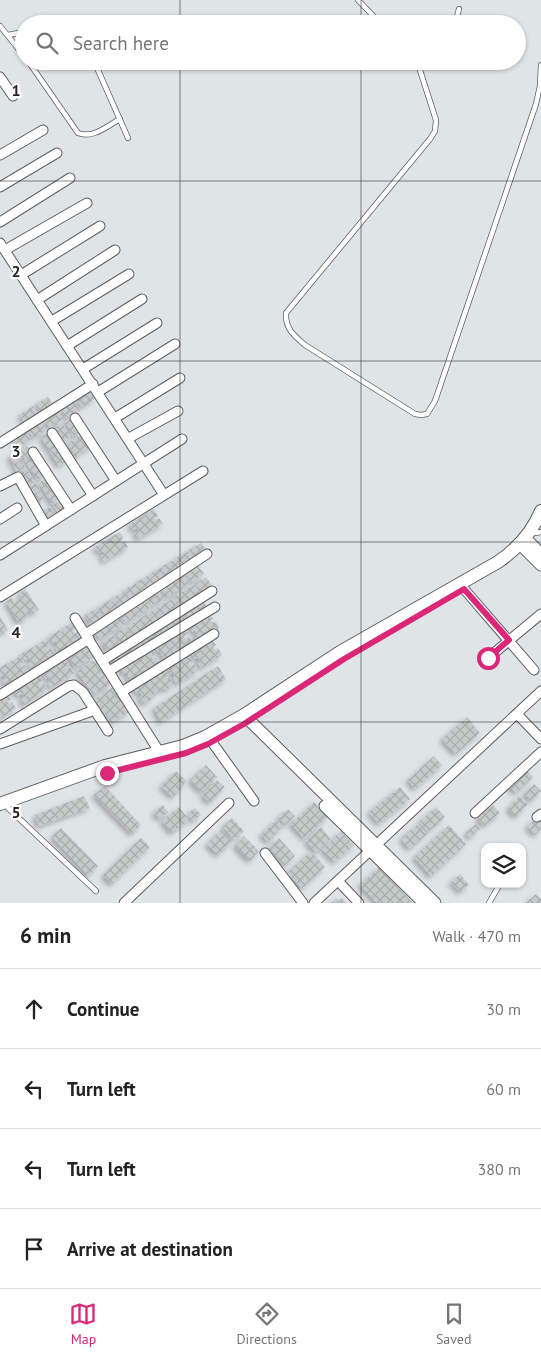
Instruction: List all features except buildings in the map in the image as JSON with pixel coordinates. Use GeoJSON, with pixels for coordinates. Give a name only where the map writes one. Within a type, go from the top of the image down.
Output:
{"type":"FeatureCollection","features":[{"type":"Feature","properties":{"kind":"main road"},"geometry":{"type":"LineString","coordinates":[[3,807],[105,766],[183,746],[244,720],[344,659],[502,568],[516,558],[531,538],[541,511]]}},
{"type":"Feature","properties":{"kind":"main road"},"geometry":{"type":"LineString","coordinates":[[3,807],[107,773],[186,753],[212,742],[340,652],[498,562],[531,538]]}},
{"type":"Feature","properties":{"kind":"street"},"geometry":{"type":"LineString","coordinates":[[0,77],[13,96]]}},
{"type":"Feature","properties":{"kind":"street"},"geometry":{"type":"LineString","coordinates":[[0,156],[43,130]]}},
{"type":"Feature","properties":{"kind":"street"},"geometry":{"type":"LineString","coordinates":[[0,187],[57,153]]}},
{"type":"Feature","properties":{"kind":"street"},"geometry":{"type":"LineString","coordinates":[[0,222],[70,178]]}},
{"type":"Feature","properties":{"kind":"street"},"geometry":{"type":"LineString","coordinates":[[87,203],[2,247],[96,388],[164,495]]}},
{"type":"Feature","properties":{"kind":"street"},"geometry":{"type":"LineString","coordinates":[[21,275],[100,226]]}},
{"type":"Feature","properties":{"kind":"street"},"geometry":{"type":"LineString","coordinates":[[37,300],[115,250]]}},
{"type":"Feature","properties":{"kind":"street"},"geometry":{"type":"LineString","coordinates":[[52,322],[129,274]]}},
{"type":"Feature","properties":{"kind":"street"},"geometry":{"type":"LineString","coordinates":[[68,346],[142,299]]}},
{"type":"Feature","properties":{"kind":"street"},"geometry":{"type":"LineString","coordinates":[[83,369],[157,323]]}},
{"type":"Feature","properties":{"kind":"street"},"geometry":{"type":"LineString","coordinates":[[0,431],[3,441],[175,344]]}},
{"type":"Feature","properties":{"kind":"street"},"geometry":{"type":"LineString","coordinates":[[115,418],[180,378]]}},
{"type":"Feature","properties":{"kind":"street"},"geometry":{"type":"LineString","coordinates":[[128,438],[178,411]]}},
{"type":"Feature","properties":{"kind":"street"},"geometry":{"type":"LineString","coordinates":[[75,418],[116,481]]}},
{"type":"Feature","properties":{"kind":"street"},"geometry":{"type":"LineString","coordinates":[[52,434],[93,496]]}},
{"type":"Feature","properties":{"kind":"street"},"geometry":{"type":"LineString","coordinates":[[0,555],[182,439]]}},
{"type":"Feature","properties":{"kind":"street"},"geometry":{"type":"LineString","coordinates":[[33,452],[70,510]]}},
{"type":"Feature","properties":{"kind":"street"},"geometry":{"type":"LineString","coordinates":[[0,597],[203,471]]}},
{"type":"Feature","properties":{"kind":"street"},"geometry":{"type":"LineString","coordinates":[[0,486],[18,477],[46,526]]}},
{"type":"Feature","properties":{"kind":"street"},"geometry":{"type":"LineString","coordinates":[[0,519],[17,508]]}},
{"type":"Feature","properties":{"kind":"street"},"geometry":{"type":"LineString","coordinates":[[531,538],[541,554]]}},
{"type":"Feature","properties":{"kind":"street"},"geometry":{"type":"LineString","coordinates":[[531,538],[541,565]]}},
{"type":"Feature","properties":{"kind":"street"},"geometry":{"type":"LineString","coordinates":[[0,695],[207,554]]}},
{"type":"Feature","properties":{"kind":"street"},"geometry":{"type":"LineString","coordinates":[[464,589],[534,670]]}},
{"type":"Feature","properties":{"kind":"street"},"geometry":{"type":"LineString","coordinates":[[102,661],[212,591]]}},
{"type":"Feature","properties":{"kind":"street"},"geometry":{"type":"LineString","coordinates":[[109,671],[215,607]]}},
{"type":"Feature","properties":{"kind":"street"},"geometry":{"type":"LineString","coordinates":[[488,658],[541,614]]}},
{"type":"Feature","properties":{"kind":"street"},"geometry":{"type":"LineString","coordinates":[[75,618],[123,691],[160,753]]}},
{"type":"Feature","properties":{"kind":"street"},"geometry":{"type":"LineString","coordinates":[[123,691],[214,634]]}},
{"type":"Feature","properties":{"kind":"street"},"geometry":{"type":"LineString","coordinates":[[0,729],[69,686],[74,685],[84,692],[108,730]]}},
{"type":"Feature","properties":{"kind":"street"},"geometry":{"type":"LineString","coordinates":[[314,903],[541,691]]}},
{"type":"Feature","properties":{"kind":"street"},"geometry":{"type":"LineString","coordinates":[[0,744],[95,710]]}},
{"type":"Feature","properties":{"kind":"street"},"geometry":{"type":"LineString","coordinates":[[517,714],[541,739]]}},
{"type":"Feature","properties":{"kind":"street"},"geometry":{"type":"LineString","coordinates":[[244,720],[373,847],[435,903]]}},
{"type":"Feature","properties":{"kind":"street"},"geometry":{"type":"LineString","coordinates":[[212,742],[254,801]]}},
{"type":"Feature","properties":{"kind":"street"},"geometry":{"type":"LineString","coordinates":[[475,814],[541,752]]}},
{"type":"Feature","properties":{"kind":"street"},"geometry":{"type":"LineString","coordinates":[[124,903],[229,803]]}},
{"type":"Feature","properties":{"kind":"street"},"geometry":{"type":"LineString","coordinates":[[373,847],[424,903]]}},
{"type":"Feature","properties":{"kind":"street"},"geometry":{"type":"LineString","coordinates":[[265,853],[303,903]]}},
{"type":"Feature","properties":{"kind":"street"},"geometry":{"type":"LineString","coordinates":[[338,881],[359,903]]}},
{"type":"Feature","properties":{"kind":"lane"},"geometry":{"type":"LineString","coordinates":[[358,0],[372,15]]}},
{"type":"Feature","properties":{"kind":"lane"},"geometry":{"type":"LineString","coordinates":[[457,15],[459,9]]}},
{"type":"Feature","properties":{"kind":"lane"},"geometry":{"type":"LineString","coordinates":[[0,26],[15,44]]}},
{"type":"Feature","properties":{"kind":"lane"},"geometry":{"type":"LineString","coordinates":[[8,35],[15,34]]}},
{"type":"Feature","properties":{"kind":"lane"},"geometry":{"type":"LineString","coordinates":[[420,70],[436,120],[435,131],[286,313],[286,321],[294,336],[305,345],[421,416],[427,414],[435,401],[536,104],[540,86],[541,65]]}},
{"type":"Feature","properties":{"kind":"lane"},"geometry":{"type":"LineString","coordinates":[[34,70],[78,133],[84,136],[91,135],[120,119]]}},
{"type":"Feature","properties":{"kind":"lane"},"geometry":{"type":"LineString","coordinates":[[98,70],[128,138]]}},
{"type":"Feature","properties":{"kind":"lane"},"geometry":{"type":"LineString","coordinates":[[3,807],[96,891]]}},
{"type":"Feature","properties":{"kind":"lane"},"geometry":{"type":"LineString","coordinates":[[489,903],[498,888]]}},
{"type":"Feature","properties":{"kind":"route"},"geometry":{"type":"LineString","coordinates":[[107,773],[186,753],[208,744],[244,724],[344,659],[418,614],[464,589],[509,640],[488,658]]}}]}
